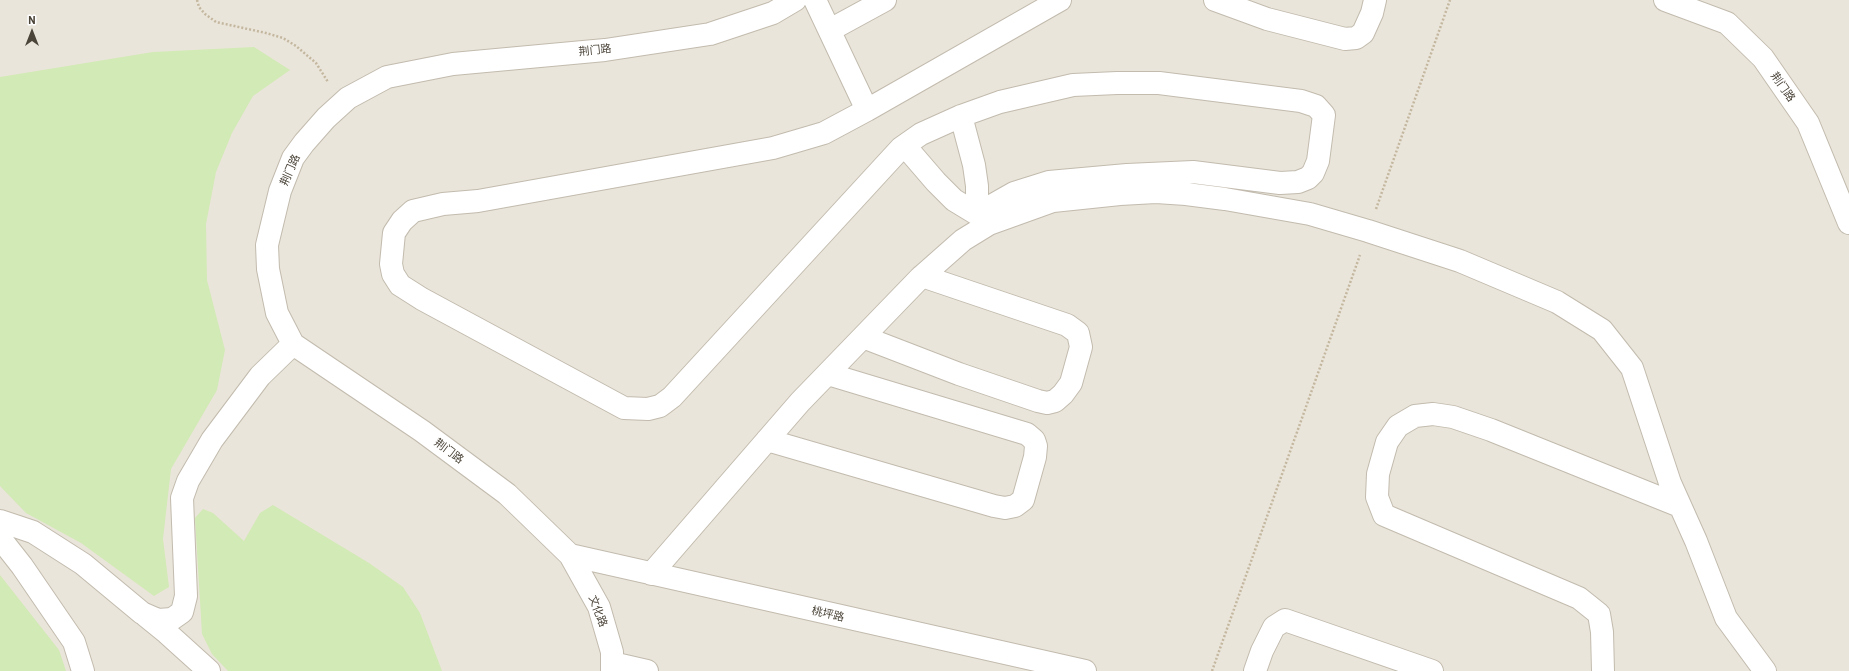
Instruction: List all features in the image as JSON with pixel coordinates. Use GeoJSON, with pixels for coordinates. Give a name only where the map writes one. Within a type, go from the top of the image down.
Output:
{"type":"FeatureCollection","features":[{"type":"Feature","properties":{"kind":"street","name":"荆门路"},"geometry":{"type":"LineString","coordinates":[[570,555],[507,494],[422,431],[293,344],[277,313],[268,269],[267,245],[280,191],[293,158],[304,142],[341,104],[348,98],[387,77],[453,64],[605,50],[710,34],[773,13],[795,0]]}},
{"type":"Feature","properties":{"kind":"street"},"geometry":{"type":"LineString","coordinates":[[815,0],[867,110]]}},
{"type":"Feature","properties":{"kind":"street"},"geometry":{"type":"LineString","coordinates":[[830,30],[885,0]]}},
{"type":"Feature","properties":{"kind":"street"},"geometry":{"type":"LineString","coordinates":[[977,214],[1014,193],[1049,182],[1127,175],[1193,172],[1280,183],[1298,182],[1308,178],[1313,173],[1318,161],[1324,115],[1316,106],[1301,101],[1256,94],[1160,83],[1117,83],[1073,85],[1000,102],[961,116],[921,134],[905,146],[672,397],[660,406],[648,410],[624,408],[422,299],[400,285],[393,274],[392,250],[394,233],[402,221],[413,212],[442,204],[478,201],[773,148],[824,133],[1060,0]]}},
{"type":"Feature","properties":{"kind":"street"},"geometry":{"type":"LineString","coordinates":[[1215,0],[1267,19],[1345,39],[1356,38],[1363,33],[1372,13],[1374,0]]}},
{"type":"Feature","properties":{"kind":"street","name":"荆门路"},"geometry":{"type":"LineString","coordinates":[[1665,0],[1728,23],[1762,58],[1808,123],[1849,223]]}},
{"type":"Feature","properties":{"kind":"street"},"geometry":{"type":"LineString","coordinates":[[961,116],[974,165],[977,186],[977,214]]}},
{"type":"Feature","properties":{"kind":"street"},"geometry":{"type":"LineString","coordinates":[[905,146],[936,182],[954,200],[977,214]]}},
{"type":"Feature","properties":{"kind":"street"},"geometry":{"type":"LineString","coordinates":[[652,574],[800,402],[922,276],[963,240],[990,224],[1053,201],[1092,196],[1156,192],[1225,199],[1310,214],[1368,231],[1460,261],[1557,302],[1602,330],[1632,368],[1670,483],[1726,618],[1765,671]]}},
{"type":"Feature","properties":{"kind":"street"},"geometry":{"type":"LineString","coordinates":[[863,337],[960,374],[1038,401],[1047,403],[1055,402],[1063,394],[1071,383],[1081,347],[1078,333],[1067,325],[922,276]]}},
{"type":"Feature","properties":{"kind":"street"},"geometry":{"type":"LineString","coordinates":[[142,613],[158,620],[172,619],[182,612],[186,596],[182,498],[188,481],[212,440],[260,376],[293,344]]}},
{"type":"Feature","properties":{"kind":"street"},"geometry":{"type":"LineString","coordinates":[[767,440],[994,506],[1005,508],[1015,506],[1023,500],[1035,457],[1036,446],[1034,440],[1027,434],[828,374]]}},
{"type":"Feature","properties":{"kind":"street"},"geometry":{"type":"LineString","coordinates":[[1604,671],[1602,632],[1599,614],[1579,598],[1384,515],[1377,497],[1378,474],[1387,442],[1398,426],[1415,416],[1433,414],[1453,417],[1491,430],[1680,506]]}},
{"type":"Feature","properties":{"kind":"street"},"geometry":{"type":"LineString","coordinates":[[0,521],[33,532],[83,564],[167,633],[209,671]]}},
{"type":"Feature","properties":{"kind":"street"},"geometry":{"type":"LineString","coordinates":[[0,538],[22,566],[74,642],[83,671]]}},
{"type":"Feature","properties":{"kind":"street","name":"桃坪路"},"geometry":{"type":"LineString","coordinates":[[570,555],[1085,671]]}},
{"type":"Feature","properties":{"kind":"street","name":"文化路"},"geometry":{"type":"LineString","coordinates":[[570,555],[599,607],[612,652],[612,667]]}},
{"type":"Feature","properties":{"kind":"street"},"geometry":{"type":"LineString","coordinates":[[1255,671],[1262,651],[1274,627],[1285,620],[1432,671]]}},
{"type":"Feature","properties":{"kind":"street"},"geometry":{"type":"LineString","coordinates":[[612,667],[647,671]]}},
{"type":"Feature","properties":{"kind":"path"},"geometry":{"type":"LineString","coordinates":[[197,0],[198,7],[216,22],[283,38],[296,46],[316,63],[341,104]]}},
{"type":"Feature","properties":{"kind":"path"},"geometry":{"type":"LineString","coordinates":[[1212,671],[1450,0]]}},
{"type":"Feature","properties":{"kind":"shaded area"},"geometry":{"type":"Polygon","coordinates":[[[0,0],[1849,0],[1849,671],[0,671],[0,0]]]}},
{"type":"Feature","properties":{"kind":"green space"},"geometry":{"type":"Polygon","coordinates":[[[254,47],[290,70],[253,96],[232,133],[216,172],[206,224],[207,280],[225,350],[217,390],[171,469],[163,539],[169,587],[154,596],[81,543],[26,513],[0,486],[0,77],[153,52],[254,47]]]}},
{"type":"Feature","properties":{"kind":"green space"},"geometry":{"type":"Polygon","coordinates":[[[273,505],[369,563],[403,587],[420,613],[442,671],[228,671],[212,654],[202,634],[195,518],[203,509],[213,513],[244,541],[260,513],[273,505]]]}},
{"type":"Feature","properties":{"kind":"green space"},"geometry":{"type":"Polygon","coordinates":[[[0,575],[59,650],[66,671],[0,671],[0,575]]]}}]}
